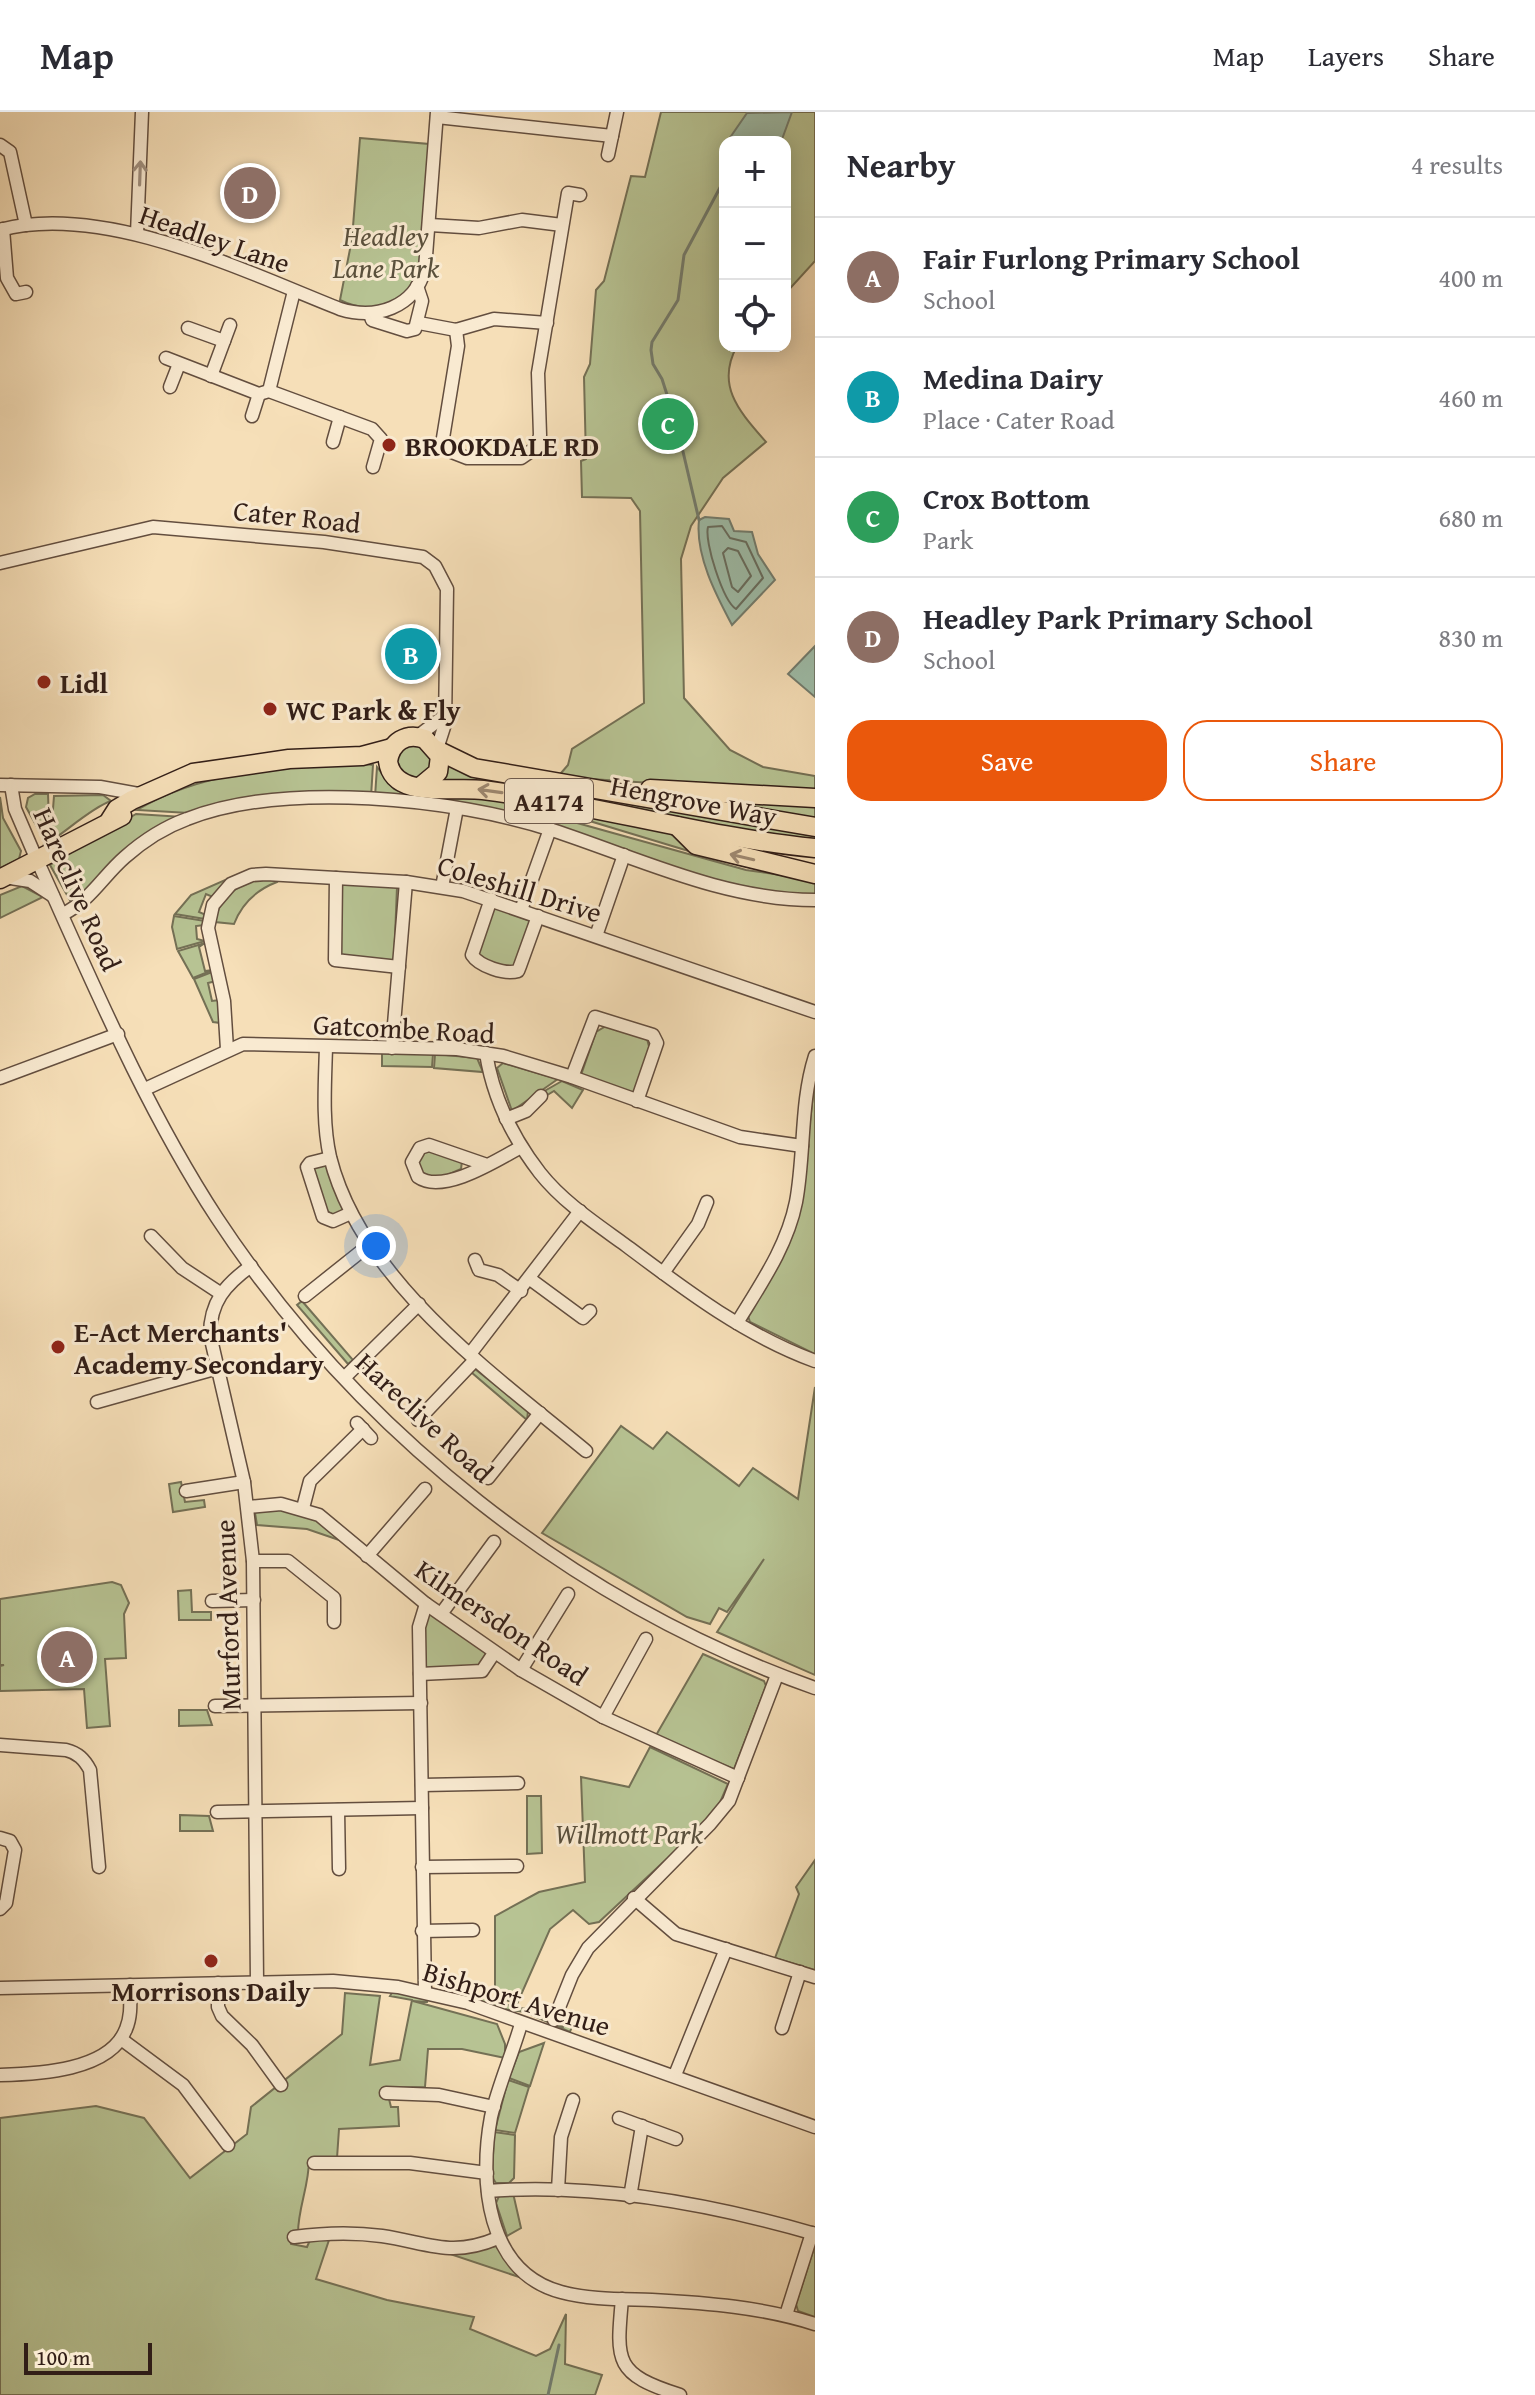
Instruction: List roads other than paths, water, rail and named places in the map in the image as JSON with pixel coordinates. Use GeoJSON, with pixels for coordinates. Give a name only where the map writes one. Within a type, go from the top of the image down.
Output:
{"type":"FeatureCollection","features":[{"type":"Feature","properties":{"kind":"highway"},"geometry":{"type":"LineString","coordinates":[[2,878],[110,820],[117,809],[144,795],[175,779],[217,767],[362,756],[392,748],[402,739],[418,736],[437,749],[438,772],[420,787],[398,783],[389,769],[362,756]]}},
{"type":"Feature","properties":{"kind":"highway"},"geometry":{"type":"LineString","coordinates":[[389,769],[392,748]]}},
{"type":"Feature","properties":{"kind":"highway","name":"Hengrove Way"},"geometry":{"type":"LineString","coordinates":[[437,749],[474,768],[815,827]]}},
{"type":"Feature","properties":{"kind":"highway"},"geometry":{"type":"LineString","coordinates":[[576,785],[815,798]]}},
{"type":"Feature","properties":{"kind":"highway","name":"Hengrove Way"},"geometry":{"type":"LineString","coordinates":[[420,787],[483,790],[815,848]]}},
{"type":"Feature","properties":{"kind":"highway"},"geometry":{"type":"LineString","coordinates":[[677,826],[696,845],[815,874]]}},
{"type":"Feature","properties":{"kind":"street"},"geometry":{"type":"LineString","coordinates":[[137,234],[142,112]]}},
{"type":"Feature","properties":{"kind":"street"},"geometry":{"type":"LineString","coordinates":[[608,155],[617,112]]}},
{"type":"Feature","properties":{"kind":"street"},"geometry":{"type":"LineString","coordinates":[[370,314],[395,307],[417,286],[425,269],[437,114],[532,118],[612,136]]}},
{"type":"Feature","properties":{"kind":"street"},"geometry":{"type":"LineString","coordinates":[[0,145],[10,152],[26,225]]}},
{"type":"Feature","properties":{"kind":"street"},"geometry":{"type":"LineString","coordinates":[[456,330],[458,346],[443,438],[445,445],[456,455],[467,458],[521,458],[530,454],[540,441],[538,373],[568,193],[580,195]]}},
{"type":"Feature","properties":{"kind":"street"},"geometry":{"type":"LineString","coordinates":[[430,225],[479,228],[522,220],[562,225]]}},
{"type":"Feature","properties":{"kind":"street","name":"Headley Lane"},"geometry":{"type":"LineString","coordinates":[[2,230],[26,225],[103,227],[137,234],[357,314],[370,314],[372,320],[407,331],[415,329],[419,323]]}},
{"type":"Feature","properties":{"kind":"street"},"geometry":{"type":"LineString","coordinates":[[2,230],[7,278],[16,294],[26,292]]}},
{"type":"Feature","properties":{"kind":"street"},"geometry":{"type":"LineString","coordinates":[[417,286],[422,301],[419,323],[456,330],[494,319],[547,323]]}},
{"type":"Feature","properties":{"kind":"street"},"geometry":{"type":"LineString","coordinates":[[252,416],[264,393],[294,291]]}},
{"type":"Feature","properties":{"kind":"street"},"geometry":{"type":"LineString","coordinates":[[211,376],[230,325]]}},
{"type":"Feature","properties":{"kind":"street"},"geometry":{"type":"LineString","coordinates":[[188,328],[224,341]]}},
{"type":"Feature","properties":{"kind":"street"},"geometry":{"type":"LineString","coordinates":[[166,358],[379,433],[381,439],[373,467]]}},
{"type":"Feature","properties":{"kind":"street"},"geometry":{"type":"LineString","coordinates":[[170,387],[179,364]]}},
{"type":"Feature","properties":{"kind":"street"},"geometry":{"type":"LineString","coordinates":[[333,442],[340,417]]}},
{"type":"Feature","properties":{"kind":"street","name":"Cater Road"},"geometry":{"type":"LineString","coordinates":[[0,563],[153,527],[337,544],[423,557],[435,566],[447,589],[445,724],[437,749]]}},
{"type":"Feature","properties":{"kind":"street"},"geometry":{"type":"LineString","coordinates":[[418,736],[443,717]]}},
{"type":"Feature","properties":{"kind":"street"},"geometry":{"type":"LineString","coordinates":[[6,785],[100,787],[144,795]]}},
{"type":"Feature","properties":{"kind":"street","name":"Hareclive Road"},"geometry":{"type":"LineString","coordinates":[[6,785],[37,861],[118,1034],[183,1162],[251,1266],[345,1377],[435,1464],[488,1508],[581,1575],[645,1613],[777,1675],[815,1688]]}},
{"type":"Feature","properties":{"kind":"street"},"geometry":{"type":"LineString","coordinates":[[63,914],[82,904],[126,856],[179,823],[217,809],[340,799],[457,808],[550,829],[716,886],[771,897],[815,900]]}},
{"type":"Feature","properties":{"kind":"street"},"geometry":{"type":"LineString","coordinates":[[442,887],[457,808]]}},
{"type":"Feature","properties":{"kind":"street"},"geometry":{"type":"LineString","coordinates":[[521,910],[550,829]]}},
{"type":"Feature","properties":{"kind":"street"},"geometry":{"type":"LineString","coordinates":[[596,936],[624,855]]}},
{"type":"Feature","properties":{"kind":"street","name":"Coleshill Drive"},"geometry":{"type":"LineString","coordinates":[[227,1049],[224,1001],[208,928],[213,905],[231,884],[252,875],[406,882],[442,887],[491,899],[815,1012]]}},
{"type":"Feature","properties":{"kind":"street"},"geometry":{"type":"LineString","coordinates":[[2,878],[30,881],[56,898]]}},
{"type":"Feature","properties":{"kind":"street"},"geometry":{"type":"LineString","coordinates":[[336,878],[335,960],[399,967]]}},
{"type":"Feature","properties":{"kind":"street"},"geometry":{"type":"LineString","coordinates":[[392,1048],[406,882]]}},
{"type":"Feature","properties":{"kind":"street"},"geometry":{"type":"LineString","coordinates":[[491,899],[472,955],[476,960],[508,973],[518,971],[538,916]]}},
{"type":"Feature","properties":{"kind":"street"},"geometry":{"type":"LineString","coordinates":[[572,1077],[595,1017],[653,1035],[657,1043],[637,1101]]}},
{"type":"Feature","properties":{"kind":"street"},"geometry":{"type":"LineString","coordinates":[[0,1078],[118,1034]]}},
{"type":"Feature","properties":{"kind":"street","name":"Gatcombe Road"},"geometry":{"type":"LineString","coordinates":[[145,1089],[243,1044],[486,1053],[572,1077],[740,1137],[802,1146]]}},
{"type":"Feature","properties":{"kind":"street"},"geometry":{"type":"LineString","coordinates":[[326,1047],[325,1104],[330,1158],[351,1213],[369,1245],[419,1304],[473,1357],[586,1451]]}},
{"type":"Feature","properties":{"kind":"street"},"geometry":{"type":"LineString","coordinates":[[486,1053],[506,1119],[542,1176],[580,1211],[663,1273],[737,1323],[815,1361]]}},
{"type":"Feature","properties":{"kind":"street"},"geometry":{"type":"LineString","coordinates":[[737,1323],[788,1233],[796,1201],[815,1056]]}},
{"type":"Feature","properties":{"kind":"street"},"geometry":{"type":"LineString","coordinates":[[506,1119],[526,1111],[541,1096]]}},
{"type":"Feature","properties":{"kind":"street"},"geometry":{"type":"LineString","coordinates":[[487,1165],[429,1145],[420,1148],[412,1162],[418,1177],[434,1184],[487,1165],[521,1147]]}},
{"type":"Feature","properties":{"kind":"street"},"geometry":{"type":"LineString","coordinates":[[330,1158],[310,1163],[307,1167],[312,1187],[328,1221],[351,1213]]}},
{"type":"Feature","properties":{"kind":"street"},"geometry":{"type":"LineString","coordinates":[[663,1273],[700,1207]]}},
{"type":"Feature","properties":{"kind":"street"},"geometry":{"type":"LineString","coordinates":[[418,1420],[473,1357],[580,1211]]}},
{"type":"Feature","properties":{"kind":"street"},"geometry":{"type":"LineString","coordinates":[[152,1243],[220,1293],[251,1266]]}},
{"type":"Feature","properties":{"kind":"street"},"geometry":{"type":"LineString","coordinates":[[305,1296],[369,1245]]}},
{"type":"Feature","properties":{"kind":"street"},"geometry":{"type":"LineString","coordinates":[[473,1283],[477,1265],[521,1291]]}},
{"type":"Feature","properties":{"kind":"street"},"geometry":{"type":"LineString","coordinates":[[530,1279],[583,1319]]}},
{"type":"Feature","properties":{"kind":"street","name":"Murford Avenue"},"geometry":{"type":"LineString","coordinates":[[220,1293],[210,1323],[244,1482],[253,1561],[257,1982]]}},
{"type":"Feature","properties":{"kind":"street"},"geometry":{"type":"LineString","coordinates":[[345,1377],[419,1304]]}},
{"type":"Feature","properties":{"kind":"street"},"geometry":{"type":"LineString","coordinates":[[97,1402],[218,1368]]}},
{"type":"Feature","properties":{"kind":"street"},"geometry":{"type":"LineString","coordinates":[[488,1478],[540,1413]]}},
{"type":"Feature","properties":{"kind":"street"},"geometry":{"type":"LineString","coordinates":[[303,1508],[310,1481],[363,1430]]}},
{"type":"Feature","properties":{"kind":"street"},"geometry":{"type":"LineString","coordinates":[[186,1491],[244,1482]]}},
{"type":"Feature","properties":{"kind":"street"},"geometry":{"type":"LineString","coordinates":[[367,1556],[425,1489]]}},
{"type":"Feature","properties":{"kind":"street","name":"Kilmersdon Road"},"geometry":{"type":"LineString","coordinates":[[248,1507],[272,1504],[303,1508],[319,1515],[426,1604],[521,1670],[603,1717],[738,1778]]}},
{"type":"Feature","properties":{"kind":"street"},"geometry":{"type":"LineString","coordinates":[[441,1614],[494,1543]]}},
{"type":"Feature","properties":{"kind":"street"},"geometry":{"type":"LineString","coordinates":[[253,1561],[288,1561],[334,1598],[334,1622]]}},
{"type":"Feature","properties":{"kind":"street"},"geometry":{"type":"LineString","coordinates":[[521,1670],[569,1594]]}},
{"type":"Feature","properties":{"kind":"street"},"geometry":{"type":"LineString","coordinates":[[212,1601],[254,1600]]}},
{"type":"Feature","properties":{"kind":"street"},"geometry":{"type":"LineString","coordinates":[[425,1992],[419,1627],[426,1604]]}},
{"type":"Feature","properties":{"kind":"street"},"geometry":{"type":"LineString","coordinates":[[603,1717],[646,1639]]}},
{"type":"Feature","properties":{"kind":"street"},"geometry":{"type":"LineString","coordinates":[[420,1674],[475,1673],[486,1667],[494,1653]]}},
{"type":"Feature","properties":{"kind":"street"},"geometry":{"type":"LineString","coordinates":[[554,2020],[583,1954],[634,1898],[721,1814],[777,1675]]}},
{"type":"Feature","properties":{"kind":"street"},"geometry":{"type":"LineString","coordinates":[[215,1706],[421,1703]]}},
{"type":"Feature","properties":{"kind":"street"},"geometry":{"type":"LineString","coordinates":[[0,1745],[66,1750],[76,1752],[85,1761],[90,1770],[102,1863]]}},
{"type":"Feature","properties":{"kind":"street"},"geometry":{"type":"LineString","coordinates":[[422,1785],[518,1783]]}},
{"type":"Feature","properties":{"kind":"street"},"geometry":{"type":"LineString","coordinates":[[217,1812],[422,1808]]}},
{"type":"Feature","properties":{"kind":"street"},"geometry":{"type":"LineString","coordinates":[[338,1810],[339,1869]]}},
{"type":"Feature","properties":{"kind":"street"},"geometry":{"type":"LineString","coordinates":[[0,1838],[10,1841],[15,1850],[6,1903],[0,1909]]}},
{"type":"Feature","properties":{"kind":"street"},"geometry":{"type":"LineString","coordinates":[[422,1867],[517,1866]]}},
{"type":"Feature","properties":{"kind":"street"},"geometry":{"type":"LineString","coordinates":[[634,1898],[671,1931],[815,1977]]}},
{"type":"Feature","properties":{"kind":"street"},"geometry":{"type":"LineString","coordinates":[[422,1931],[473,1930]]}},
{"type":"Feature","properties":{"kind":"street"},"geometry":{"type":"LineString","coordinates":[[675,2075],[726,1949]]}},
{"type":"Feature","properties":{"kind":"street"},"geometry":{"type":"LineString","coordinates":[[782,2028],[800,1972]]}},
{"type":"Feature","properties":{"kind":"street","name":"Bishport Avenue"},"geometry":{"type":"LineString","coordinates":[[0,1988],[257,1982],[367,1983],[425,1992],[468,2003],[521,2024],[540,2027],[815,2127]]}},
{"type":"Feature","properties":{"kind":"street"},"geometry":{"type":"LineString","coordinates":[[218,1983],[222,2016],[252,2045],[274,2080]]}},
{"type":"Feature","properties":{"kind":"street"},"geometry":{"type":"LineString","coordinates":[[0,2075],[92,2061],[121,2039],[129,2021],[130,1985]]}},
{"type":"Feature","properties":{"kind":"street"},"geometry":{"type":"LineString","coordinates":[[521,2024],[494,2107],[487,2173],[498,2238],[526,2275],[549,2288],[622,2299],[689,2302],[786,2315],[815,2324]]}},
{"type":"Feature","properties":{"kind":"street"},"geometry":{"type":"LineString","coordinates":[[121,2039],[183,2085],[223,2143]]}},
{"type":"Feature","properties":{"kind":"street"},"geometry":{"type":"LineString","coordinates":[[393,2096],[453,2097],[494,2107]]}},
{"type":"Feature","properties":{"kind":"street"},"geometry":{"type":"LineString","coordinates":[[558,2190],[573,2100]]}},
{"type":"Feature","properties":{"kind":"street"},"geometry":{"type":"LineString","coordinates":[[619,2118],[676,2139]]}},
{"type":"Feature","properties":{"kind":"street"},"geometry":{"type":"LineString","coordinates":[[630,2197],[642,2126]]}},
{"type":"Feature","properties":{"kind":"street"},"geometry":{"type":"LineString","coordinates":[[320,2167],[410,2163],[487,2173]]}},
{"type":"Feature","properties":{"kind":"street"},"geometry":{"type":"LineString","coordinates":[[488,2191],[558,2190],[630,2197],[695,2206],[814,2233],[786,2315]]}},
{"type":"Feature","properties":{"kind":"street"},"geometry":{"type":"LineString","coordinates":[[300,2239],[364,2234],[447,2250],[474,2247],[498,2238]]}},
{"type":"Feature","properties":{"kind":"street"},"geometry":{"type":"LineString","coordinates":[[622,2299],[618,2342],[623,2361],[644,2384],[680,2395]]}},
{"type":"Feature","properties":{"kind":"water"},"geometry":{"type":"Polygon","coordinates":[[[792,112],[783,136],[731,136],[747,113],[792,112]]]}},
{"type":"Feature","properties":{"kind":"water"},"geometry":{"type":"Polygon","coordinates":[[[705,517],[729,519],[734,531],[752,532],[758,554],[775,580],[732,625],[703,561],[699,520],[705,517]]]}},
{"type":"Feature","properties":{"kind":"water"},"geometry":{"type":"Polygon","coordinates":[[[815,646],[815,697],[788,674],[815,646]]]}},
{"type":"Feature","properties":{"kind":"waterway"},"geometry":{"type":"LineString","coordinates":[[699,520],[677,426],[662,379],[653,364],[651,350],[652,342],[678,300],[684,255],[719,189]]}},
{"type":"Feature","properties":{"kind":"waterway"},"geometry":{"type":"LineString","coordinates":[[548,2395],[559,2345]]}},
{"type":"Feature","properties":{"kind":"place","name":"Headley Park Primary School"},"geometry":{"type":"Point","coordinates":[250,193]}},
{"type":"Feature","properties":{"kind":"place","name":"Crox Bottom"},"geometry":{"type":"Point","coordinates":[668,424]}},
{"type":"Feature","properties":{"kind":"place","name":"BROOKDALE RD"},"geometry":{"type":"Point","coordinates":[389,445]}},
{"type":"Feature","properties":{"kind":"place","name":"Medina Dairy"},"geometry":{"type":"Point","coordinates":[411,654]}},
{"type":"Feature","properties":{"kind":"place","name":"Lidl"},"geometry":{"type":"Point","coordinates":[44,682]}},
{"type":"Feature","properties":{"kind":"place","name":"WC Park & Fly"},"geometry":{"type":"Point","coordinates":[270,709]}},
{"type":"Feature","properties":{"kind":"place","name":"E-Act Merchants' Academy Secondary"},"geometry":{"type":"Point","coordinates":[58,1347]}},
{"type":"Feature","properties":{"kind":"place","name":"Fair Furlong Primary School"},"geometry":{"type":"Point","coordinates":[67,1657]}},
{"type":"Feature","properties":{"kind":"place","name":"Morrisons Daily"},"geometry":{"type":"Point","coordinates":[211,1961]}},
{"type":"Feature","properties":{"kind":"park label","name":"Headley Lane Park"},"geometry":{"type":"Point","coordinates":[386,251]}},
{"type":"Feature","properties":{"kind":"park label","name":"Willmott Park"},"geometry":{"type":"Point","coordinates":[629,1833]}}]}
